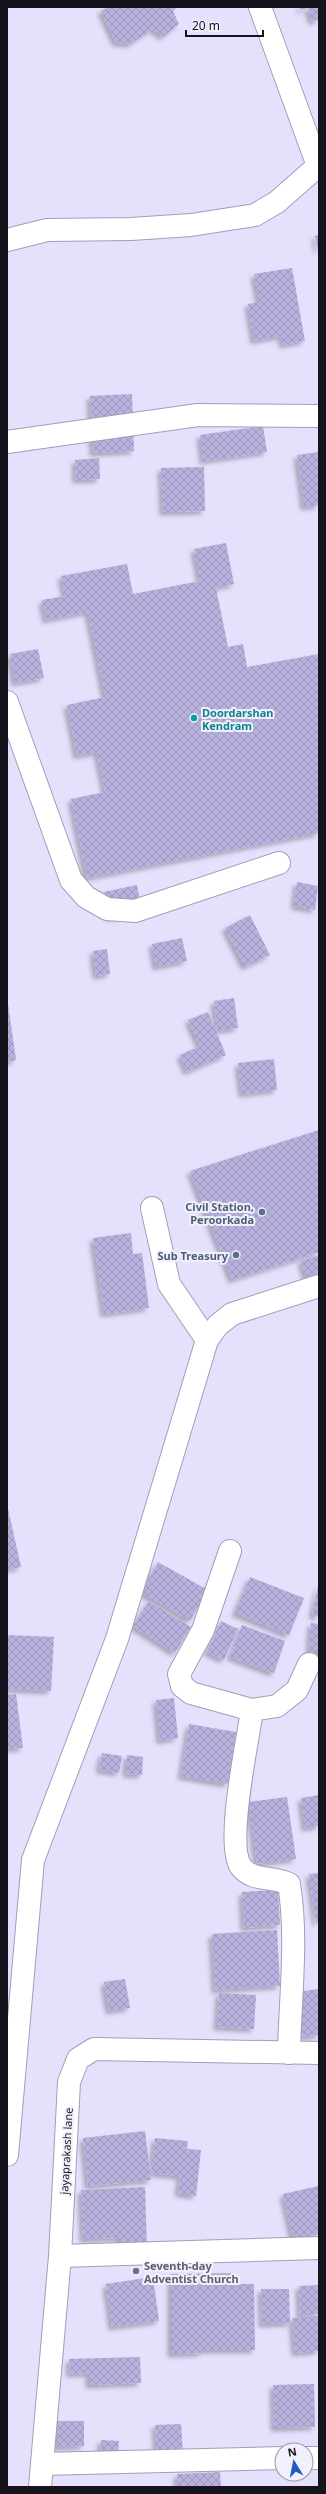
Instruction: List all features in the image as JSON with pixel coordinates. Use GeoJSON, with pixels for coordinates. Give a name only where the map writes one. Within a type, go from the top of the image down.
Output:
{"type":"FeatureCollection","features":[{"type":"Feature","properties":{"kind":"street"},"geometry":{"type":"LineString","coordinates":[[7,240],[47,230],[131,229],[191,225],[254,215],[277,202],[319,165],[260,7]]}},
{"type":"Feature","properties":{"kind":"street"},"geometry":{"type":"LineString","coordinates":[[7,442],[198,415],[319,416]]}},
{"type":"Feature","properties":{"kind":"street"},"geometry":{"type":"LineString","coordinates":[[7,702],[71,880],[86,897],[107,909],[135,911],[279,863]]}},
{"type":"Feature","properties":{"kind":"street"},"geometry":{"type":"LineString","coordinates":[[152,1208],[169,1284],[207,1340]]}},
{"type":"Feature","properties":{"kind":"street"},"geometry":{"type":"LineString","coordinates":[[7,2155],[33,1860],[117,1639],[207,1340],[218,1325],[232,1314],[319,1286]]}},
{"type":"Feature","properties":{"kind":"street"},"geometry":{"type":"LineString","coordinates":[[230,1551],[203,1630],[180,1674],[182,1686],[191,1693],[252,1710],[277,1706],[297,1690],[309,1664]]}},
{"type":"Feature","properties":{"kind":"street"},"geometry":{"type":"LineString","coordinates":[[252,1710],[234,1833],[237,1854],[242,1867],[259,1878],[282,1880],[288,1884],[291,1898],[289,2053]]}},
{"type":"Feature","properties":{"kind":"street","name":"jayaprakash lane"},"geometry":{"type":"LineString","coordinates":[[40,2487],[60,2256],[69,2082],[78,2059],[94,2049],[289,2053],[319,2052]]}},
{"type":"Feature","properties":{"kind":"street"},"geometry":{"type":"LineString","coordinates":[[60,2256],[319,2248]]}},
{"type":"Feature","properties":{"kind":"street"},"geometry":{"type":"LineString","coordinates":[[42,2464],[274,2458]]}},
{"type":"Feature","properties":{"kind":"building"},"geometry":{"type":"Polygon","coordinates":[[[108,7],[177,7],[173,11],[179,24],[163,37],[153,29],[130,44],[116,43],[101,11],[108,7]]]}},
{"type":"Feature","properties":{"kind":"building"},"geometry":{"type":"Polygon","coordinates":[[[299,7],[319,7],[319,19],[312,22],[308,8],[300,10],[299,7]]]}},
{"type":"Feature","properties":{"kind":"building"},"geometry":{"type":"Polygon","coordinates":[[[319,235],[319,251],[318,252],[315,236],[319,235]]]}},
{"type":"Feature","properties":{"kind":"building"},"geometry":{"type":"Polygon","coordinates":[[[292,268],[305,341],[283,345],[281,336],[254,341],[248,304],[259,302],[254,274],[292,268]]]}},
{"type":"Feature","properties":{"kind":"building"},"geometry":{"type":"Polygon","coordinates":[[[132,394],[134,451],[93,453],[90,396],[132,394]]]}},
{"type":"Feature","properties":{"kind":"building"},"geometry":{"type":"Polygon","coordinates":[[[263,426],[267,452],[203,461],[200,435],[263,426]]]}},
{"type":"Feature","properties":{"kind":"building"},"geometry":{"type":"Polygon","coordinates":[[[319,452],[319,505],[304,507],[297,455],[319,452]]]}},
{"type":"Feature","properties":{"kind":"building"},"geometry":{"type":"Polygon","coordinates":[[[99,458],[100,479],[76,480],[75,460],[99,458]]]}},
{"type":"Feature","properties":{"kind":"building"},"geometry":{"type":"Polygon","coordinates":[[[204,467],[205,511],[163,512],[161,468],[204,467]]]}},
{"type":"Feature","properties":{"kind":"building","name":"Doordarshan Kendram"},"geometry":{"type":"Polygon","coordinates":[[[226,543],[234,584],[216,588],[228,647],[243,644],[247,667],[319,654],[319,833],[87,878],[71,799],[105,792],[97,752],[77,756],[67,705],[105,697],[88,612],[46,620],[42,600],[65,596],[61,576],[127,564],[133,594],[200,581],[194,549],[226,543]]]}},
{"type":"Feature","properties":{"kind":"building"},"geometry":{"type":"Polygon","coordinates":[[[38,649],[44,678],[15,683],[10,654],[38,649]]]}},
{"type":"Feature","properties":{"kind":"building"},"geometry":{"type":"Polygon","coordinates":[[[297,882],[318,886],[315,910],[294,906],[297,882]]]}},
{"type":"Feature","properties":{"kind":"building"},"geometry":{"type":"Polygon","coordinates":[[[137,885],[142,911],[110,918],[104,892],[137,885]]]}},
{"type":"Feature","properties":{"kind":"building"},"geometry":{"type":"Polygon","coordinates":[[[250,915],[270,955],[245,967],[225,928],[250,915]]]}},
{"type":"Feature","properties":{"kind":"building"},"geometry":{"type":"Polygon","coordinates":[[[182,938],[187,961],[156,967],[152,944],[182,938]]]}},
{"type":"Feature","properties":{"kind":"building"},"geometry":{"type":"Polygon","coordinates":[[[107,949],[110,974],[96,976],[93,951],[107,949]]]}},
{"type":"Feature","properties":{"kind":"building"},"geometry":{"type":"Polygon","coordinates":[[[234,998],[238,1028],[217,1031],[214,1001],[234,998]]]}},
{"type":"Feature","properties":{"kind":"building"},"geometry":{"type":"Polygon","coordinates":[[[8,1004],[16,1060],[7,1062],[7,1005],[8,1004]]]}},
{"type":"Feature","properties":{"kind":"building"},"geometry":{"type":"Polygon","coordinates":[[[208,1012],[226,1055],[187,1072],[180,1055],[200,1046],[188,1020],[208,1012]]]}},
{"type":"Feature","properties":{"kind":"building"},"geometry":{"type":"Polygon","coordinates":[[[274,1059],[277,1090],[242,1094],[238,1063],[274,1059]]]}},
{"type":"Feature","properties":{"kind":"building","name":"Civil Station, Peroorkada"},"geometry":{"type":"Polygon","coordinates":[[[319,1130],[319,1252],[232,1280],[190,1171],[319,1130]]]}},
{"type":"Feature","properties":{"kind":"building"},"geometry":{"type":"Polygon","coordinates":[[[131,1233],[133,1254],[142,1253],[149,1308],[104,1314],[93,1238],[131,1233]]]}},
{"type":"Feature","properties":{"kind":"building"},"geometry":{"type":"Polygon","coordinates":[[[319,1255],[319,1276],[307,1280],[301,1261],[319,1255]]]}},
{"type":"Feature","properties":{"kind":"building"},"geometry":{"type":"Polygon","coordinates":[[[7,1504],[21,1567],[7,1570],[7,1504]]]}},
{"type":"Feature","properties":{"kind":"building"},"geometry":{"type":"Polygon","coordinates":[[[158,1562],[208,1590],[190,1621],[141,1592],[158,1562]]]}},
{"type":"Feature","properties":{"kind":"building"},"geometry":{"type":"Polygon","coordinates":[[[250,1577],[304,1598],[289,1635],[235,1613],[250,1577]]]}},
{"type":"Feature","properties":{"kind":"building"},"geometry":{"type":"Polygon","coordinates":[[[319,1586],[319,1617],[312,1615],[319,1586]]]}},
{"type":"Feature","properties":{"kind":"building"},"geometry":{"type":"Polygon","coordinates":[[[149,1601],[191,1627],[175,1653],[133,1626],[149,1601]]]}},
{"type":"Feature","properties":{"kind":"building"},"geometry":{"type":"Polygon","coordinates":[[[221,1621],[238,1629],[224,1660],[207,1652],[221,1621]]]}},
{"type":"Feature","properties":{"kind":"building"},"geometry":{"type":"Polygon","coordinates":[[[311,1623],[319,1624],[319,1657],[309,1656],[311,1623]]]}},
{"type":"Feature","properties":{"kind":"building"},"geometry":{"type":"Polygon","coordinates":[[[242,1625],[285,1641],[274,1673],[230,1657],[242,1625]]]}},
{"type":"Feature","properties":{"kind":"building"},"geometry":{"type":"Polygon","coordinates":[[[7,1635],[54,1637],[51,1691],[7,1689],[7,1635]]]}},
{"type":"Feature","properties":{"kind":"building"},"geometry":{"type":"Polygon","coordinates":[[[16,1694],[23,1748],[7,1749],[7,1695],[16,1694]]]}},
{"type":"Feature","properties":{"kind":"building"},"geometry":{"type":"Polygon","coordinates":[[[174,1698],[178,1738],[160,1741],[156,1700],[174,1698]]]}},
{"type":"Feature","properties":{"kind":"building"},"geometry":{"type":"Polygon","coordinates":[[[189,1724],[236,1732],[228,1784],[181,1776],[189,1724]]]}},
{"type":"Feature","properties":{"kind":"building"},"geometry":{"type":"Polygon","coordinates":[[[102,1753],[122,1756],[119,1773],[99,1770],[102,1753]]]}},
{"type":"Feature","properties":{"kind":"building"},"geometry":{"type":"Polygon","coordinates":[[[127,1755],[143,1757],[142,1775],[126,1774],[127,1755]]]}},
{"type":"Feature","properties":{"kind":"building"},"geometry":{"type":"Polygon","coordinates":[[[319,1795],[319,1826],[305,1828],[301,1798],[319,1795]]]}},
{"type":"Feature","properties":{"kind":"building"},"geometry":{"type":"Polygon","coordinates":[[[287,1797],[296,1859],[257,1864],[249,1802],[287,1797]]]}},
{"type":"Feature","properties":{"kind":"building"},"geometry":{"type":"Polygon","coordinates":[[[319,1873],[319,1922],[316,1923],[309,1874],[319,1873]]]}},
{"type":"Feature","properties":{"kind":"building"},"geometry":{"type":"Polygon","coordinates":[[[278,1890],[280,1925],[244,1928],[242,1892],[278,1890]]]}},
{"type":"Feature","properties":{"kind":"building"},"geometry":{"type":"Polygon","coordinates":[[[277,1930],[280,1986],[215,1990],[212,1934],[277,1930]]]}},
{"type":"Feature","properties":{"kind":"building"},"geometry":{"type":"Polygon","coordinates":[[[125,1979],[130,2008],[109,2011],[104,1982],[125,1979]]]}},
{"type":"Feature","properties":{"kind":"building"},"geometry":{"type":"Polygon","coordinates":[[[319,1989],[319,2035],[303,2037],[297,1992],[319,1989]]]}},
{"type":"Feature","properties":{"kind":"building"},"geometry":{"type":"Polygon","coordinates":[[[219,1993],[256,1995],[254,2029],[217,2027],[219,1993]]]}},
{"type":"Feature","properties":{"kind":"building"},"geometry":{"type":"Polygon","coordinates":[[[145,2131],[151,2180],[88,2186],[83,2138],[145,2131]]]}},
{"type":"Feature","properties":{"kind":"building"},"geometry":{"type":"Polygon","coordinates":[[[155,2138],[188,2141],[187,2149],[201,2150],[196,2196],[178,2193],[180,2176],[151,2173],[155,2138]]]}},
{"type":"Feature","properties":{"kind":"building"},"geometry":{"type":"Polygon","coordinates":[[[319,2186],[319,2234],[293,2239],[283,2194],[319,2186]]]}},
{"type":"Feature","properties":{"kind":"building"},"geometry":{"type":"Polygon","coordinates":[[[145,2187],[147,2250],[121,2252],[120,2238],[83,2239],[81,2190],[145,2187]]]}},
{"type":"Feature","properties":{"kind":"building"},"geometry":{"type":"Polygon","coordinates":[[[235,2273],[235,2284],[254,2284],[255,2350],[202,2350],[202,2353],[171,2354],[171,2274],[235,2273]]]}},
{"type":"Feature","properties":{"kind":"building"},"geometry":{"type":"Polygon","coordinates":[[[153,2277],[159,2321],[112,2327],[106,2284],[153,2277]]]}},
{"type":"Feature","properties":{"kind":"building"},"geometry":{"type":"Polygon","coordinates":[[[319,2285],[319,2314],[300,2316],[299,2286],[319,2285]]]}},
{"type":"Feature","properties":{"kind":"building"},"geometry":{"type":"Polygon","coordinates":[[[261,2289],[289,2289],[290,2323],[262,2324],[261,2289]]]}},
{"type":"Feature","properties":{"kind":"building"},"geometry":{"type":"Polygon","coordinates":[[[319,2316],[319,2351],[295,2353],[292,2318],[319,2316]]]}},
{"type":"Feature","properties":{"kind":"building"},"geometry":{"type":"Polygon","coordinates":[[[140,2357],[141,2383],[89,2385],[89,2373],[70,2374],[69,2359],[140,2357]]]}},
{"type":"Feature","properties":{"kind":"building"},"geometry":{"type":"Polygon","coordinates":[[[314,2384],[315,2427],[274,2428],[273,2385],[314,2384]]]}},
{"type":"Feature","properties":{"kind":"building"},"geometry":{"type":"Polygon","coordinates":[[[57,2421],[84,2421],[84,2446],[57,2447],[57,2421]]]}},
{"type":"Feature","properties":{"kind":"building"},"geometry":{"type":"Polygon","coordinates":[[[181,2424],[183,2455],[157,2457],[155,2425],[181,2424]]]}},
{"type":"Feature","properties":{"kind":"building"},"geometry":{"type":"Polygon","coordinates":[[[101,2440],[119,2441],[118,2455],[100,2454],[101,2440]]]}},
{"type":"Feature","properties":{"kind":"building"},"geometry":{"type":"Polygon","coordinates":[[[220,2472],[221,2487],[178,2487],[177,2474],[220,2472]]]}},
{"type":"Feature","properties":{"kind":"place","name":"Doordarshan Kendram"},"geometry":{"type":"Point","coordinates":[194,718]}},
{"type":"Feature","properties":{"kind":"place","name":"Civil Station, Peroorkada"},"geometry":{"type":"Point","coordinates":[262,1212]}},
{"type":"Feature","properties":{"kind":"place","name":"Sub Treasury"},"geometry":{"type":"Point","coordinates":[236,1255]}},
{"type":"Feature","properties":{"kind":"place","name":"Seventh-day Adventist Church"},"geometry":{"type":"Point","coordinates":[136,2271]}}]}
